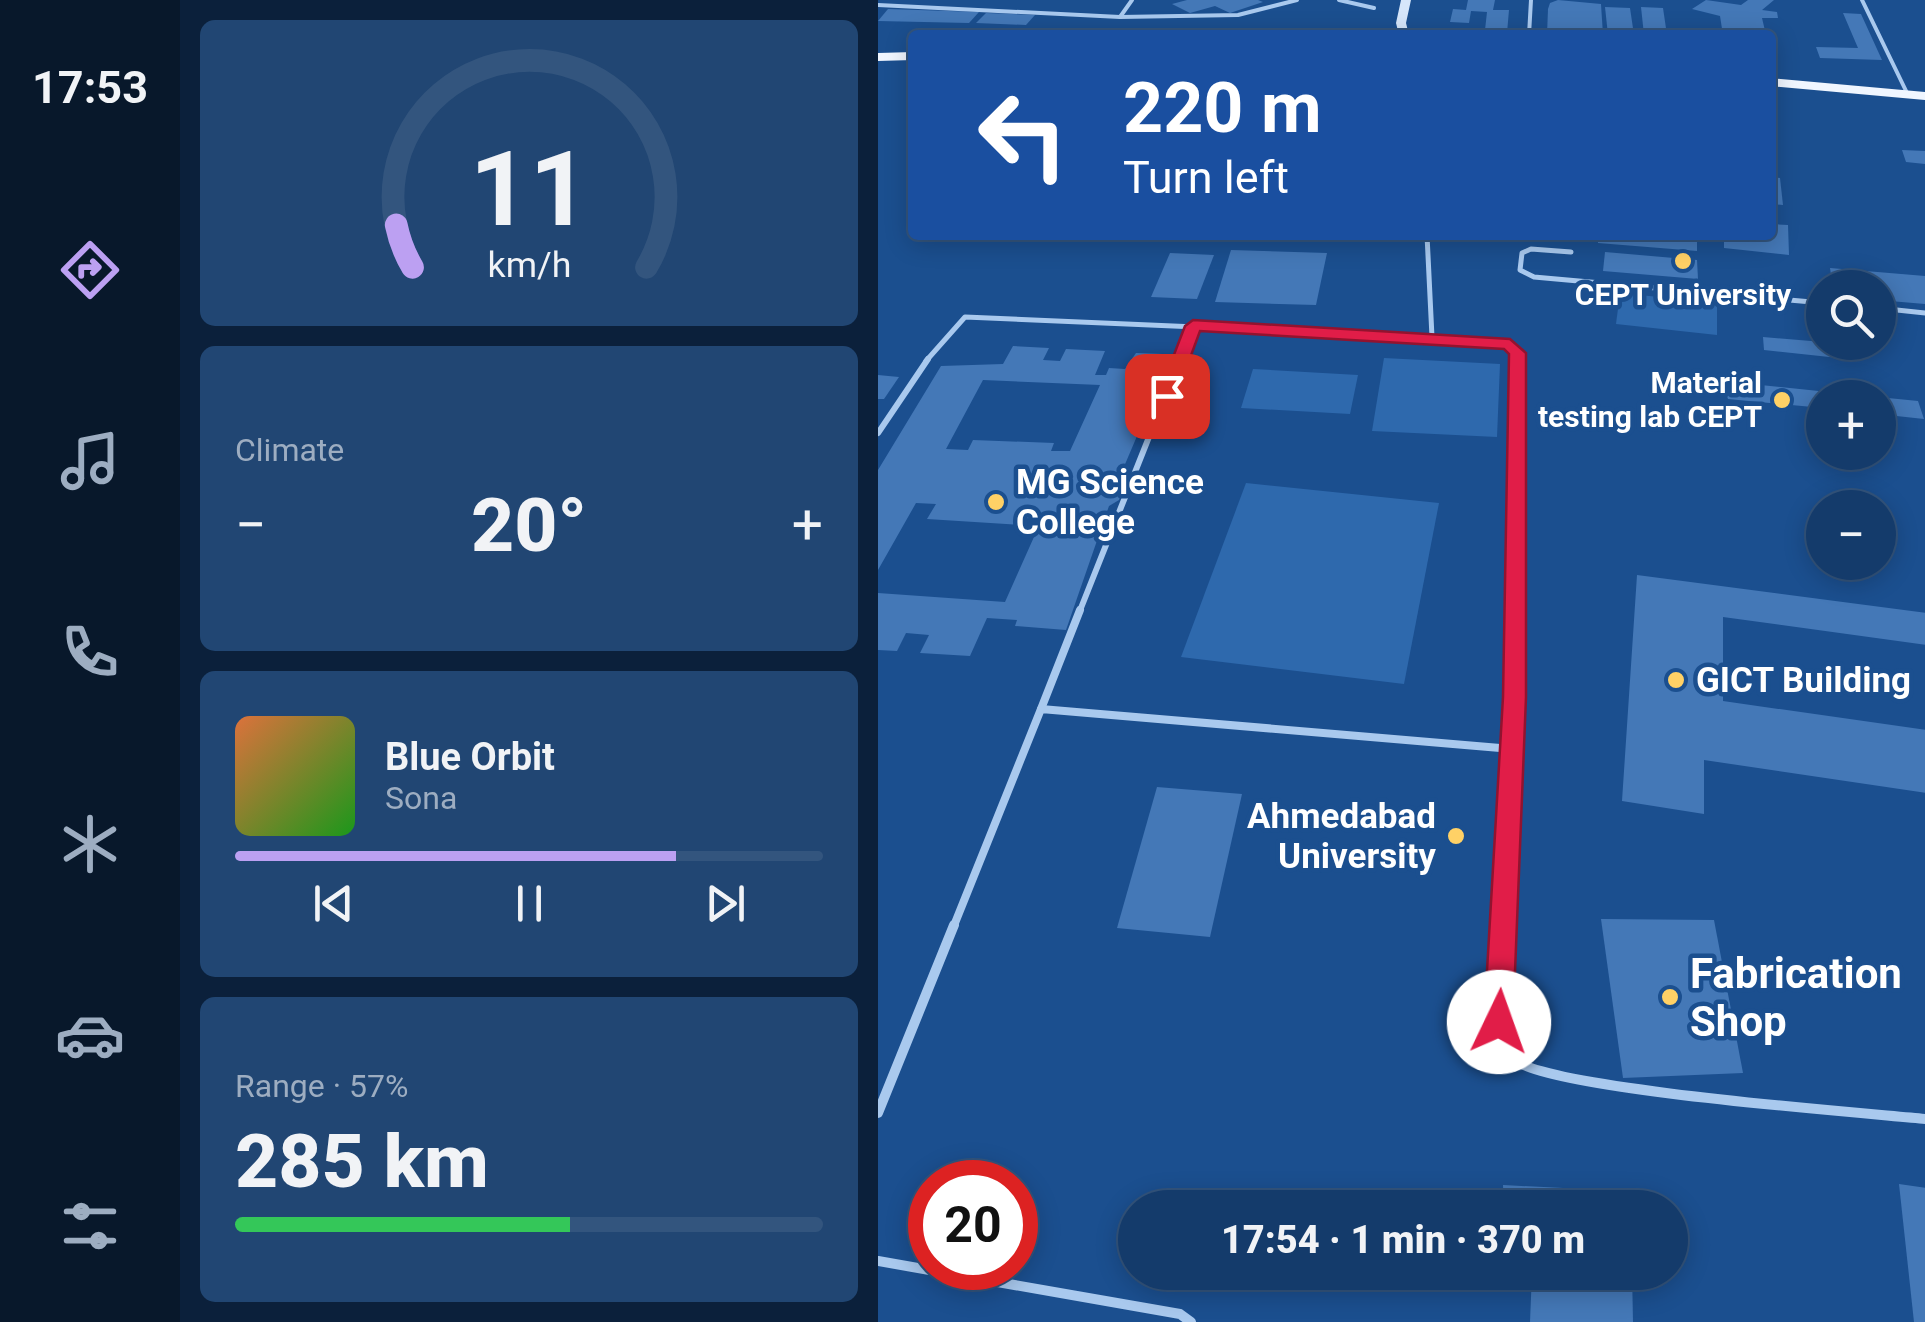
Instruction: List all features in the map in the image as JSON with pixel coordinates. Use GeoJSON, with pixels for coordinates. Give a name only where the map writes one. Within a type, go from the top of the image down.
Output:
{"type":"FeatureCollection","features":[{"type":"Feature","properties":{"kind":"main road"},"geometry":{"type":"LineString","coordinates":[[878,49],[908,48]]}},
{"type":"Feature","properties":{"kind":"main road"},"geometry":{"type":"LineString","coordinates":[[878,57],[908,56]]}},
{"type":"Feature","properties":{"kind":"main road"},"geometry":{"type":"LineString","coordinates":[[1776,83],[1926,96]]}},
{"type":"Feature","properties":{"kind":"main road"},"geometry":{"type":"LineString","coordinates":[[1776,92],[1926,104]]}},
{"type":"Feature","properties":{"kind":"street"},"geometry":{"type":"LineString","coordinates":[[1403,30],[1406,0]]}},
{"type":"Feature","properties":{"kind":"lane"},"geometry":{"type":"LineString","coordinates":[[1120,17],[1132,0]]}},
{"type":"Feature","properties":{"kind":"lane"},"geometry":{"type":"LineString","coordinates":[[1339,0],[1374,8]]}},
{"type":"Feature","properties":{"kind":"lane"},"geometry":{"type":"LineString","coordinates":[[1529,30],[1532,0]]}},
{"type":"Feature","properties":{"kind":"lane"},"geometry":{"type":"LineString","coordinates":[[1862,0],[1908,95]]}},
{"type":"Feature","properties":{"kind":"lane"},"geometry":{"type":"LineString","coordinates":[[878,5],[1120,17],[1238,15],[1293,1]]}},
{"type":"Feature","properties":{"kind":"lane"},"geometry":{"type":"LineString","coordinates":[[1427,240],[1432,337]]}},
{"type":"Feature","properties":{"kind":"lane"},"geometry":{"type":"LineString","coordinates":[[1570,252],[1531,249],[1522,253],[1520,270],[1534,277],[1806,301]]}},
{"type":"Feature","properties":{"kind":"lane"},"geometry":{"type":"LineString","coordinates":[[1896,310],[1926,312]]}},
{"type":"Feature","properties":{"kind":"lane"},"geometry":{"type":"LineString","coordinates":[[878,433],[925,362],[965,316],[1510,344],[1518,353],[1520,477],[1499,1022],[1512,1058],[1542,1072],[1642,1090],[1926,1119]]}},
{"type":"Feature","properties":{"kind":"lane"},"geometry":{"type":"LineString","coordinates":[[878,1113],[1193,326]]}},
{"type":"Feature","properties":{"kind":"lane"},"geometry":{"type":"LineString","coordinates":[[1040,709],[1512,749]]}},
{"type":"Feature","properties":{"kind":"lane"},"geometry":{"type":"LineString","coordinates":[[878,1261],[1180,1314],[1191,1322]]}},
{"type":"Feature","properties":{"kind":"shaded area"},"geometry":{"type":"Polygon","coordinates":[[[1620,293],[1717,303],[1717,335],[1616,324],[1620,293]]]}},
{"type":"Feature","properties":{"kind":"shaded area"},"geometry":{"type":"Polygon","coordinates":[[[1384,358],[1500,364],[1497,437],[1372,431],[1384,358]]]}},
{"type":"Feature","properties":{"kind":"shaded area"},"geometry":{"type":"Polygon","coordinates":[[[1253,369],[1358,375],[1350,414],[1241,408],[1253,369]]]}},
{"type":"Feature","properties":{"kind":"shaded area"},"geometry":{"type":"Polygon","coordinates":[[[1246,483],[1439,503],[1404,684],[1181,657],[1246,483]]]}},
{"type":"Feature","properties":{"kind":"building"},"geometry":{"type":"Polygon","coordinates":[[[1187,0],[1263,2],[1230,13],[1215,6],[1190,13],[1172,4],[1187,0]]]}},
{"type":"Feature","properties":{"kind":"building"},"geometry":{"type":"Polygon","coordinates":[[[1468,0],[1495,0],[1493,10],[1509,10],[1507,30],[1485,30],[1487,12],[1471,11],[1469,23],[1450,22],[1453,9],[1466,10],[1468,0]]]}},
{"type":"Feature","properties":{"kind":"building"},"geometry":{"type":"Polygon","coordinates":[[[1558,0],[1601,4],[1603,30],[1547,30],[1550,3],[1558,0]]]}},
{"type":"Feature","properties":{"kind":"building"},"geometry":{"type":"Polygon","coordinates":[[[1706,0],[1741,5],[1748,0],[1774,0],[1762,10],[1777,12],[1778,18],[1762,18],[1765,30],[1722,30],[1720,16],[1692,9],[1706,0]]]}},
{"type":"Feature","properties":{"kind":"building"},"geometry":{"type":"Polygon","coordinates":[[[1605,7],[1630,8],[1633,30],[1607,30],[1605,7]]]}},
{"type":"Feature","properties":{"kind":"building"},"geometry":{"type":"Polygon","coordinates":[[[1641,7],[1663,8],[1666,30],[1643,30],[1641,7]]]}},
{"type":"Feature","properties":{"kind":"building"},"geometry":{"type":"Polygon","coordinates":[[[888,9],[979,12],[969,23],[878,21],[888,9]]]}},
{"type":"Feature","properties":{"kind":"building"},"geometry":{"type":"Polygon","coordinates":[[[986,13],[1035,15],[1026,25],[976,23],[986,13]]]}},
{"type":"Feature","properties":{"kind":"building"},"geometry":{"type":"Polygon","coordinates":[[[1843,13],[1861,14],[1882,60],[1820,58],[1816,47],[1858,48],[1843,13]]]}},
{"type":"Feature","properties":{"kind":"building"},"geometry":{"type":"Polygon","coordinates":[[[1902,150],[1926,151],[1926,164],[1906,162],[1902,150]]]}},
{"type":"Feature","properties":{"kind":"building"},"geometry":{"type":"Polygon","coordinates":[[[1776,178],[1780,178],[1783,205],[1776,204],[1776,178]]]}},
{"type":"Feature","properties":{"kind":"building"},"geometry":{"type":"Polygon","coordinates":[[[1776,224],[1788,225],[1789,255],[1724,248],[1724,240],[1776,240],[1776,224]]]}},
{"type":"Feature","properties":{"kind":"building"},"geometry":{"type":"Polygon","coordinates":[[[1697,240],[1697,251],[1598,243],[1697,240]]]}},
{"type":"Feature","properties":{"kind":"building"},"geometry":{"type":"Polygon","coordinates":[[[1231,250],[1327,253],[1316,305],[1215,302],[1231,250]]]}},
{"type":"Feature","properties":{"kind":"building"},"geometry":{"type":"Polygon","coordinates":[[[1605,252],[1697,260],[1698,279],[1603,271],[1605,252]]]}},
{"type":"Feature","properties":{"kind":"building"},"geometry":{"type":"Polygon","coordinates":[[[1170,253],[1214,255],[1197,299],[1151,297],[1170,253]]]}},
{"type":"Feature","properties":{"kind":"building"},"geometry":{"type":"Polygon","coordinates":[[[1896,274],[1926,276],[1926,304],[1896,302],[1896,274]]]}},
{"type":"Feature","properties":{"kind":"building"},"geometry":{"type":"Polygon","coordinates":[[[1763,337],[1806,341],[1806,354],[1764,350],[1763,337]]]}},
{"type":"Feature","properties":{"kind":"building","name":"MG Science College"},"geometry":{"type":"Polygon","coordinates":[[[1013,346],[1049,348],[1043,360],[1060,361],[1066,349],[1105,351],[1095,375],[1106,375],[1109,368],[1125,369],[1136,353],[1163,354],[1155,375],[1163,375],[1123,469],[1123,476],[1128,476],[1119,500],[1109,506],[1066,630],[1015,626],[1017,620],[987,618],[970,656],[920,653],[929,635],[906,633],[897,651],[878,650],[878,593],[1005,602],[1042,519],[1025,518],[1022,525],[927,519],[936,504],[916,503],[878,570],[878,470],[941,366],[1003,364],[1013,346]],[[983,380],[946,449],[968,450],[973,440],[1054,443],[1051,451],[1070,451],[1100,385],[983,380]]]}},
{"type":"Feature","properties":{"kind":"building"},"geometry":{"type":"Polygon","coordinates":[[[878,375],[899,377],[884,399],[878,399],[878,375]]]}},
{"type":"Feature","properties":{"kind":"building"},"geometry":{"type":"Polygon","coordinates":[[[1722,381],[1806,390],[1806,406],[1728,399],[1722,381]]]}},
{"type":"Feature","properties":{"kind":"building"},"geometry":{"type":"Polygon","coordinates":[[[1896,399],[1918,401],[1924,419],[1896,416],[1896,399]]]}},
{"type":"Feature","properties":{"kind":"building","name":"GICT Building"},"geometry":{"type":"Polygon","coordinates":[[[1637,575],[1926,613],[1926,645],[1723,617],[1723,701],[1926,730],[1926,793],[1704,760],[1704,814],[1622,801],[1637,575]]]}},
{"type":"Feature","properties":{"kind":"building"},"geometry":{"type":"Polygon","coordinates":[[[1157,787],[1242,794],[1210,937],[1117,928],[1157,787]]]}},
{"type":"Feature","properties":{"kind":"building","name":"Fabrication Shop"},"geometry":{"type":"Polygon","coordinates":[[[1601,919],[1714,920],[1743,1073],[1623,1078],[1601,919]]]}},
{"type":"Feature","properties":{"kind":"building"},"geometry":{"type":"Polygon","coordinates":[[[1899,1184],[1926,1188],[1926,1322],[1914,1322],[1899,1184]]]}},
{"type":"Feature","properties":{"kind":"building"},"geometry":{"type":"Polygon","coordinates":[[[1503,1185],[1583,1189],[1583,1190],[1503,1190],[1503,1185]]]}},
{"type":"Feature","properties":{"kind":"building"},"geometry":{"type":"Polygon","coordinates":[[[1531,1290],[1632,1290],[1633,1322],[1530,1322],[1531,1290]]]}},
{"type":"Feature","properties":{"kind":"place","name":"CEPT University"},"geometry":{"type":"Point","coordinates":[1683,261]}},
{"type":"Feature","properties":{"kind":"place","name":"Material testing lab CEPT"},"geometry":{"type":"Point","coordinates":[1782,400]}},
{"type":"Feature","properties":{"kind":"place","name":"MG Science College"},"geometry":{"type":"Point","coordinates":[996,502]}},
{"type":"Feature","properties":{"kind":"place","name":"GICT Building"},"geometry":{"type":"Point","coordinates":[1676,680]}},
{"type":"Feature","properties":{"kind":"place","name":"Ahmedabad University"},"geometry":{"type":"Point","coordinates":[1456,836]}},
{"type":"Feature","properties":{"kind":"place","name":"Fabrication Shop"},"geometry":{"type":"Point","coordinates":[1670,997]}},
{"type":"Feature","properties":{"kind":"route"},"geometry":{"type":"LineString","coordinates":[[1167,396],[1193,326],[1432,337],[1510,344],[1518,353],[1520,477],[1515,697],[1499,1022]]}}]}
